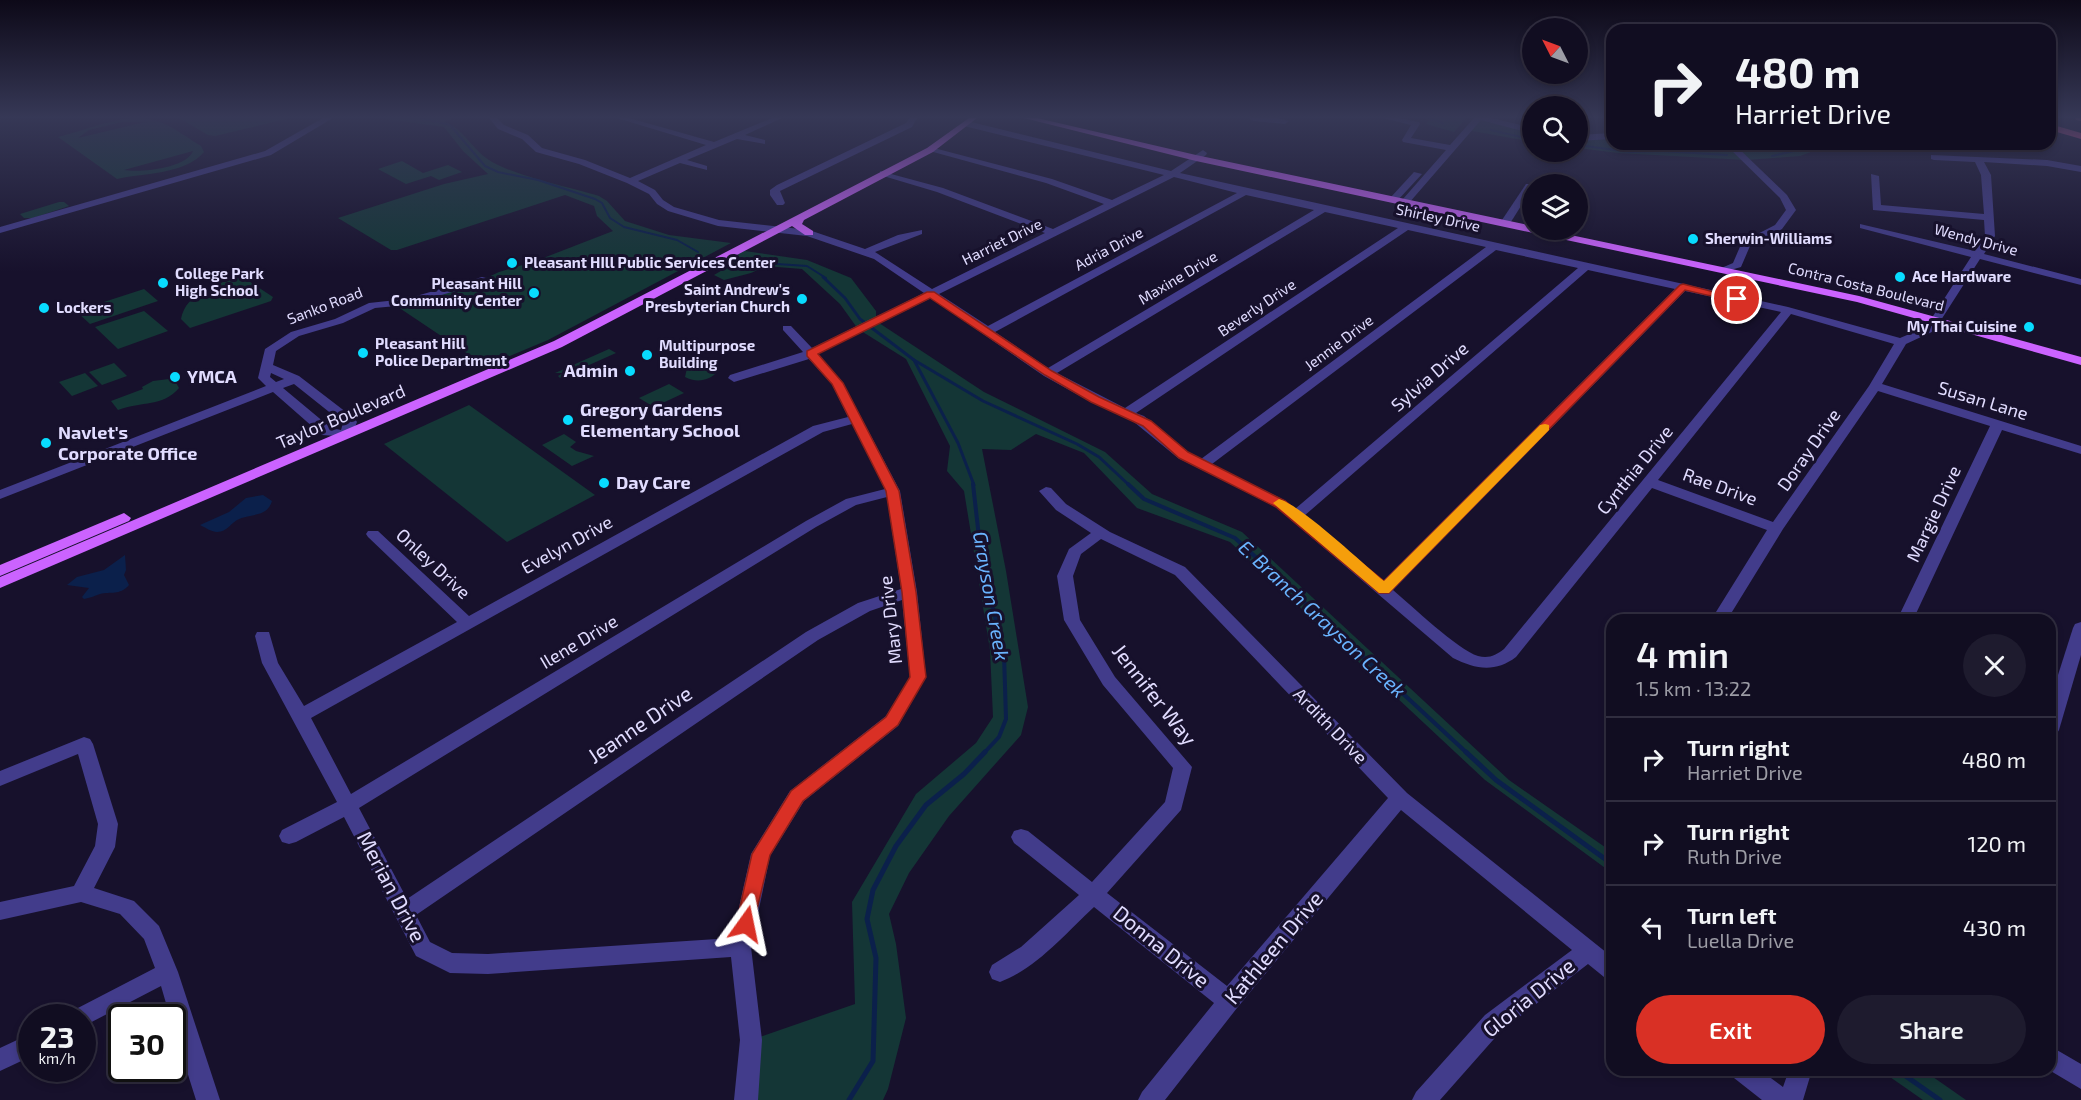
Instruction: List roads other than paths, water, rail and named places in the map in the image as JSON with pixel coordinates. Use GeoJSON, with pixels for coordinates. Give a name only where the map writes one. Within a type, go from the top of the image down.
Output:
{"type":"FeatureCollection","features":[{"type":"Feature","properties":{"kind":"main road","name":"Taylor Boulevard"},"geometry":{"type":"LineString","coordinates":[[0,583],[548,339],[876,169]]}},
{"type":"Feature","properties":{"kind":"main road","name":"Taylor Boulevard"},"geometry":{"type":"LineString","coordinates":[[348,428],[558,344],[891,169]]}},
{"type":"Feature","properties":{"kind":"main road","name":"Contra Costa Boulevard"},"geometry":{"type":"LineString","coordinates":[[1264,169],[1522,222]]}},
{"type":"Feature","properties":{"kind":"main road"},"geometry":{"type":"LineString","coordinates":[[800,217],[797,225],[810,233]]}},
{"type":"Feature","properties":{"kind":"main road","name":"Contra Costa Boulevard"},"geometry":{"type":"LineString","coordinates":[[1507,220],[1522,225]]}},
{"type":"Feature","properties":{"kind":"main road","name":"Contra Costa Boulevard"},"geometry":{"type":"LineString","coordinates":[[1588,235],[1849,290],[2081,361]]}},
{"type":"Feature","properties":{"kind":"main road","name":"Contra Costa Boulevard"},"geometry":{"type":"LineString","coordinates":[[1586,240],[1858,298],[2081,353]]}},
{"type":"Feature","properties":{"kind":"main road","name":"Taylor Boulevard"},"geometry":{"type":"LineString","coordinates":[[0,571],[327,432]]}},
{"type":"Feature","properties":{"kind":"street"},"geometry":{"type":"LineString","coordinates":[[0,230],[215,169]]}},
{"type":"Feature","properties":{"kind":"street"},"geometry":{"type":"LineString","coordinates":[[601,169],[652,192],[665,207],[671,210],[718,223],[810,233],[878,257],[1048,373],[1147,424],[1183,455],[1250,487],[1297,515],[1384,589],[1683,287]]}},
{"type":"Feature","properties":{"kind":"street"},"geometry":{"type":"LineString","coordinates":[[630,181],[657,169]]}},
{"type":"Feature","properties":{"kind":"street"},"geometry":{"type":"LineString","coordinates":[[780,203],[775,193],[780,187],[817,169]]}},
{"type":"Feature","properties":{"kind":"street"},"geometry":{"type":"LineString","coordinates":[[1004,169],[1049,181],[1113,204]]}},
{"type":"Feature","properties":{"kind":"street","name":"Shirley Drive"},"geometry":{"type":"LineString","coordinates":[[1150,169],[1788,310],[1901,342]]}},
{"type":"Feature","properties":{"kind":"street","name":"Harriet Drive"},"geometry":{"type":"LineString","coordinates":[[734,378],[811,353],[1180,169]]}},
{"type":"Feature","properties":{"kind":"street"},"geometry":{"type":"LineString","coordinates":[[1402,198],[1424,169]]}},
{"type":"Feature","properties":{"kind":"street"},"geometry":{"type":"LineString","coordinates":[[1402,198],[1430,169]]}},
{"type":"Feature","properties":{"kind":"street"},"geometry":{"type":"LineString","coordinates":[[1724,269],[1737,265],[1746,244],[1778,229],[1788,220],[1791,210],[1784,197],[1755,169]]}},
{"type":"Feature","properties":{"kind":"street"},"geometry":{"type":"LineString","coordinates":[[1901,342],[1925,332],[1939,317],[1990,236],[1986,175],[1983,169]]}},
{"type":"Feature","properties":{"kind":"street"},"geometry":{"type":"LineString","coordinates":[[884,173],[940,190],[1054,233]]}},
{"type":"Feature","properties":{"kind":"street"},"geometry":{"type":"LineString","coordinates":[[1874,176],[1876,208],[1990,218]]}},
{"type":"Feature","properties":{"kind":"street","name":"Adria Drive"},"geometry":{"type":"LineString","coordinates":[[986,332],[1245,192]]}},
{"type":"Feature","properties":{"kind":"street"},"geometry":{"type":"LineString","coordinates":[[1507,220],[1522,197]]}},
{"type":"Feature","properties":{"kind":"street","name":"Maxine Drive"},"geometry":{"type":"LineString","coordinates":[[1048,373],[1323,209]]}},
{"type":"Feature","properties":{"kind":"street","name":"Wendy Drive"},"geometry":{"type":"LineString","coordinates":[[1864,226],[2081,282]]}},
{"type":"Feature","properties":{"kind":"street","name":"Beverly Drive"},"geometry":{"type":"LineString","coordinates":[[1125,414],[1406,227]]}},
{"type":"Feature","properties":{"kind":"street"},"geometry":{"type":"LineString","coordinates":[[867,252],[918,232]]}},
{"type":"Feature","properties":{"kind":"street","name":"Jennie Drive"},"geometry":{"type":"LineString","coordinates":[[1202,465],[1494,246]]}},
{"type":"Feature","properties":{"kind":"street","name":"Sylvia Drive"},"geometry":{"type":"LineString","coordinates":[[1297,515],[1586,266]]}},
{"type":"Feature","properties":{"kind":"street","name":"Sanko Road"},"geometry":{"type":"LineString","coordinates":[[267,367],[267,358],[271,349],[295,334],[339,321],[373,305],[407,302],[482,280]]}},
{"type":"Feature","properties":{"kind":"street","name":"Cynthia Drive"},"geometry":{"type":"LineString","coordinates":[[1384,589],[1459,654],[1487,664],[1501,660],[1510,653],[1788,310]]}},
{"type":"Feature","properties":{"kind":"street","name":"Mary Drive"},"geometry":{"type":"LineString","coordinates":[[746,1100],[750,1040],[740,947],[761,854],[797,796],[892,721],[918,677],[909,592],[893,491],[837,383],[788,328]]}},
{"type":"Feature","properties":{"kind":"street","name":"Doray Drive"},"geometry":{"type":"LineString","coordinates":[[1723,614],[1776,528],[1875,386],[1901,342]]}},
{"type":"Feature","properties":{"kind":"street"},"geometry":{"type":"LineString","coordinates":[[267,367],[295,379],[348,428],[327,432],[264,378],[267,367]]}},
{"type":"Feature","properties":{"kind":"street"},"geometry":{"type":"LineString","coordinates":[[0,495],[295,379]]}},
{"type":"Feature","properties":{"kind":"street","name":"Susan Lane"},"geometry":{"type":"LineString","coordinates":[[1875,386],[2081,450]]}},
{"type":"Feature","properties":{"kind":"street","name":"Evelyn Drive"},"geometry":{"type":"LineString","coordinates":[[301,716],[818,429],[855,419]]}},
{"type":"Feature","properties":{"kind":"street","name":"Margie Drive"},"geometry":{"type":"LineString","coordinates":[[1908,614],[1998,424]]}},
{"type":"Feature","properties":{"kind":"street","name":"Rae Drive"},"geometry":{"type":"LineString","coordinates":[[1650,482],[1776,528]]}},
{"type":"Feature","properties":{"kind":"street","name":"Ilene Drive"},"geometry":{"type":"LineString","coordinates":[[289,836],[349,806],[811,524],[851,502],[893,491]]}},
{"type":"Feature","properties":{"kind":"street","name":"Ardith Drive"},"geometry":{"type":"LineString","coordinates":[[1046,491],[1061,507],[1100,533],[1180,571],[1400,798],[1606,965]]}},
{"type":"Feature","properties":{"kind":"street","name":"Jennifer Way"},"geometry":{"type":"LineString","coordinates":[[1000,972],[1029,954],[1094,894],[1174,805],[1183,767],[1109,681],[1072,620],[1065,576],[1074,552],[1100,533]]}},
{"type":"Feature","properties":{"kind":"street","name":"Onley Drive"},"geometry":{"type":"LineString","coordinates":[[372,534],[467,623]]}},
{"type":"Feature","properties":{"kind":"street","name":"Jeanne Drive"},"geometry":{"type":"LineString","coordinates":[[404,912],[812,636],[864,607],[909,592]]}},
{"type":"Feature","properties":{"kind":"street"},"geometry":{"type":"LineString","coordinates":[[2056,710],[2081,628]]}},
{"type":"Feature","properties":{"kind":"street","name":"Merian Drive"},"geometry":{"type":"LineString","coordinates":[[263,636],[270,663],[301,716],[423,949],[450,963],[488,964],[740,947]]}},
{"type":"Feature","properties":{"kind":"street"},"geometry":{"type":"LineString","coordinates":[[0,779],[84,744],[108,824],[105,847],[81,893]]}},
{"type":"Feature","properties":{"kind":"street","name":"Kathleen Drive"},"geometry":{"type":"LineString","coordinates":[[1150,1100],[1229,1001],[1400,798]]}},
{"type":"Feature","properties":{"kind":"street","name":"Donna Drive"},"geometry":{"type":"LineString","coordinates":[[1021,837],[1229,1001]]}},
{"type":"Feature","properties":{"kind":"street"},"geometry":{"type":"LineString","coordinates":[[0,911],[81,893],[127,907],[152,933],[167,972],[208,1100]]}},
{"type":"Feature","properties":{"kind":"street","name":"Gloria Drive"},"geometry":{"type":"LineString","coordinates":[[1424,1100],[1493,1023],[1588,951]]}},
{"type":"Feature","properties":{"kind":"street"},"geometry":{"type":"LineString","coordinates":[[96,1010],[167,972]]}},
{"type":"Feature","properties":{"kind":"street"},"geometry":{"type":"LineString","coordinates":[[0,1060],[18,1051]]}},
{"type":"Feature","properties":{"kind":"street"},"geometry":{"type":"LineString","coordinates":[[2056,1061],[2081,1078]]}},
{"type":"Feature","properties":{"kind":"street"},"geometry":{"type":"LineString","coordinates":[[1750,1076],[1781,1100]]}},
{"type":"Feature","properties":{"kind":"street"},"geometry":{"type":"LineString","coordinates":[[1791,1100],[1798,1076]]}},
{"type":"Feature","properties":{"kind":"water"},"geometry":{"type":"Polygon","coordinates":[[[263,495],[272,501],[262,513],[237,520],[226,529],[217,532],[200,525],[229,512],[246,498],[263,495]]]}},
{"type":"Feature","properties":{"kind":"water"},"geometry":{"type":"Polygon","coordinates":[[[125,555],[124,575],[129,585],[122,591],[84,599],[82,597],[89,588],[67,585],[77,577],[104,570],[125,555]]]}},
{"type":"Feature","properties":{"kind":"waterway","name":"Grayson Creek"},"geometry":{"type":"LineString","coordinates":[[492,169],[538,180],[595,199],[602,203],[610,218],[624,227],[677,240],[698,252]]}},
{"type":"Feature","properties":{"kind":"waterway","name":"Grayson Creek"},"geometry":{"type":"LineString","coordinates":[[748,262],[807,266],[826,278]]}},
{"type":"Feature","properties":{"kind":"waterway","name":"Grayson Creek"},"geometry":{"type":"LineString","coordinates":[[823,277],[845,298],[860,319],[914,360]]}},
{"type":"Feature","properties":{"kind":"waterway","name":"E. Branch Grayson Creek"},"geometry":{"type":"LineString","coordinates":[[914,360],[983,401],[1077,444],[1099,457],[1129,485]]}},
{"type":"Feature","properties":{"kind":"waterway","name":"Grayson Creek"},"geometry":{"type":"LineString","coordinates":[[914,360],[958,443],[974,485]]}},
{"type":"Feature","properties":{"kind":"waterway","name":"Grayson Creek"},"geometry":{"type":"LineString","coordinates":[[973,484],[982,564],[1004,654],[1006,719],[999,737],[984,753]]}},
{"type":"Feature","properties":{"kind":"waterway","name":"E. Branch Grayson Creek"},"geometry":{"type":"LineString","coordinates":[[1128,484],[1144,499],[1235,538],[1467,753]]}},
{"type":"Feature","properties":{"kind":"waterway","name":"Grayson Creek"},"geometry":{"type":"LineString","coordinates":[[849,1100],[873,1061],[876,958],[867,919],[873,890],[896,846],[926,805],[964,774],[985,752]]}},
{"type":"Feature","properties":{"kind":"waterway","name":"E. Branch Grayson Creek"},"geometry":{"type":"LineString","coordinates":[[1466,752],[1496,780],[1606,860]]}},
{"type":"Feature","properties":{"kind":"waterway","name":"E. Branch Grayson Creek"},"geometry":{"type":"LineString","coordinates":[[1906,1076],[1940,1100]]}},
{"type":"Feature","properties":{"kind":"place","name":"Sherwin-Williams"},"geometry":{"type":"Point","coordinates":[1693,239]}},
{"type":"Feature","properties":{"kind":"place","name":"Pleasant HIll Public Services Center"},"geometry":{"type":"Point","coordinates":[512,263]}},
{"type":"Feature","properties":{"kind":"place","name":"Ace Hardware"},"geometry":{"type":"Point","coordinates":[1900,277]}},
{"type":"Feature","properties":{"kind":"place","name":"College Park High School"},"geometry":{"type":"Point","coordinates":[163,283]}},
{"type":"Feature","properties":{"kind":"place","name":"Pleasant Hill Community Center"},"geometry":{"type":"Point","coordinates":[534,293]}},
{"type":"Feature","properties":{"kind":"place","name":"Saint Andrew's Presbyterian Church"},"geometry":{"type":"Point","coordinates":[802,299]}},
{"type":"Feature","properties":{"kind":"place","name":"Lockers"},"geometry":{"type":"Point","coordinates":[44,308]}},
{"type":"Feature","properties":{"kind":"place","name":"My Thai Cuisine"},"geometry":{"type":"Point","coordinates":[2029,327]}},
{"type":"Feature","properties":{"kind":"place","name":"Pleasant Hill Police Department"},"geometry":{"type":"Point","coordinates":[363,353]}},
{"type":"Feature","properties":{"kind":"place","name":"Multipurpose Building"},"geometry":{"type":"Point","coordinates":[647,355]}},
{"type":"Feature","properties":{"kind":"place","name":"Admin"},"geometry":{"type":"Point","coordinates":[630,371]}},
{"type":"Feature","properties":{"kind":"place","name":"YMCA"},"geometry":{"type":"Point","coordinates":[175,377]}},
{"type":"Feature","properties":{"kind":"place","name":"Gregory Gardens Elementary School"},"geometry":{"type":"Point","coordinates":[568,420]}},
{"type":"Feature","properties":{"kind":"place","name":"Navlet's Corporate Office"},"geometry":{"type":"Point","coordinates":[46,443]}},
{"type":"Feature","properties":{"kind":"place","name":"Day Care"},"geometry":{"type":"Point","coordinates":[604,483]}}]}
